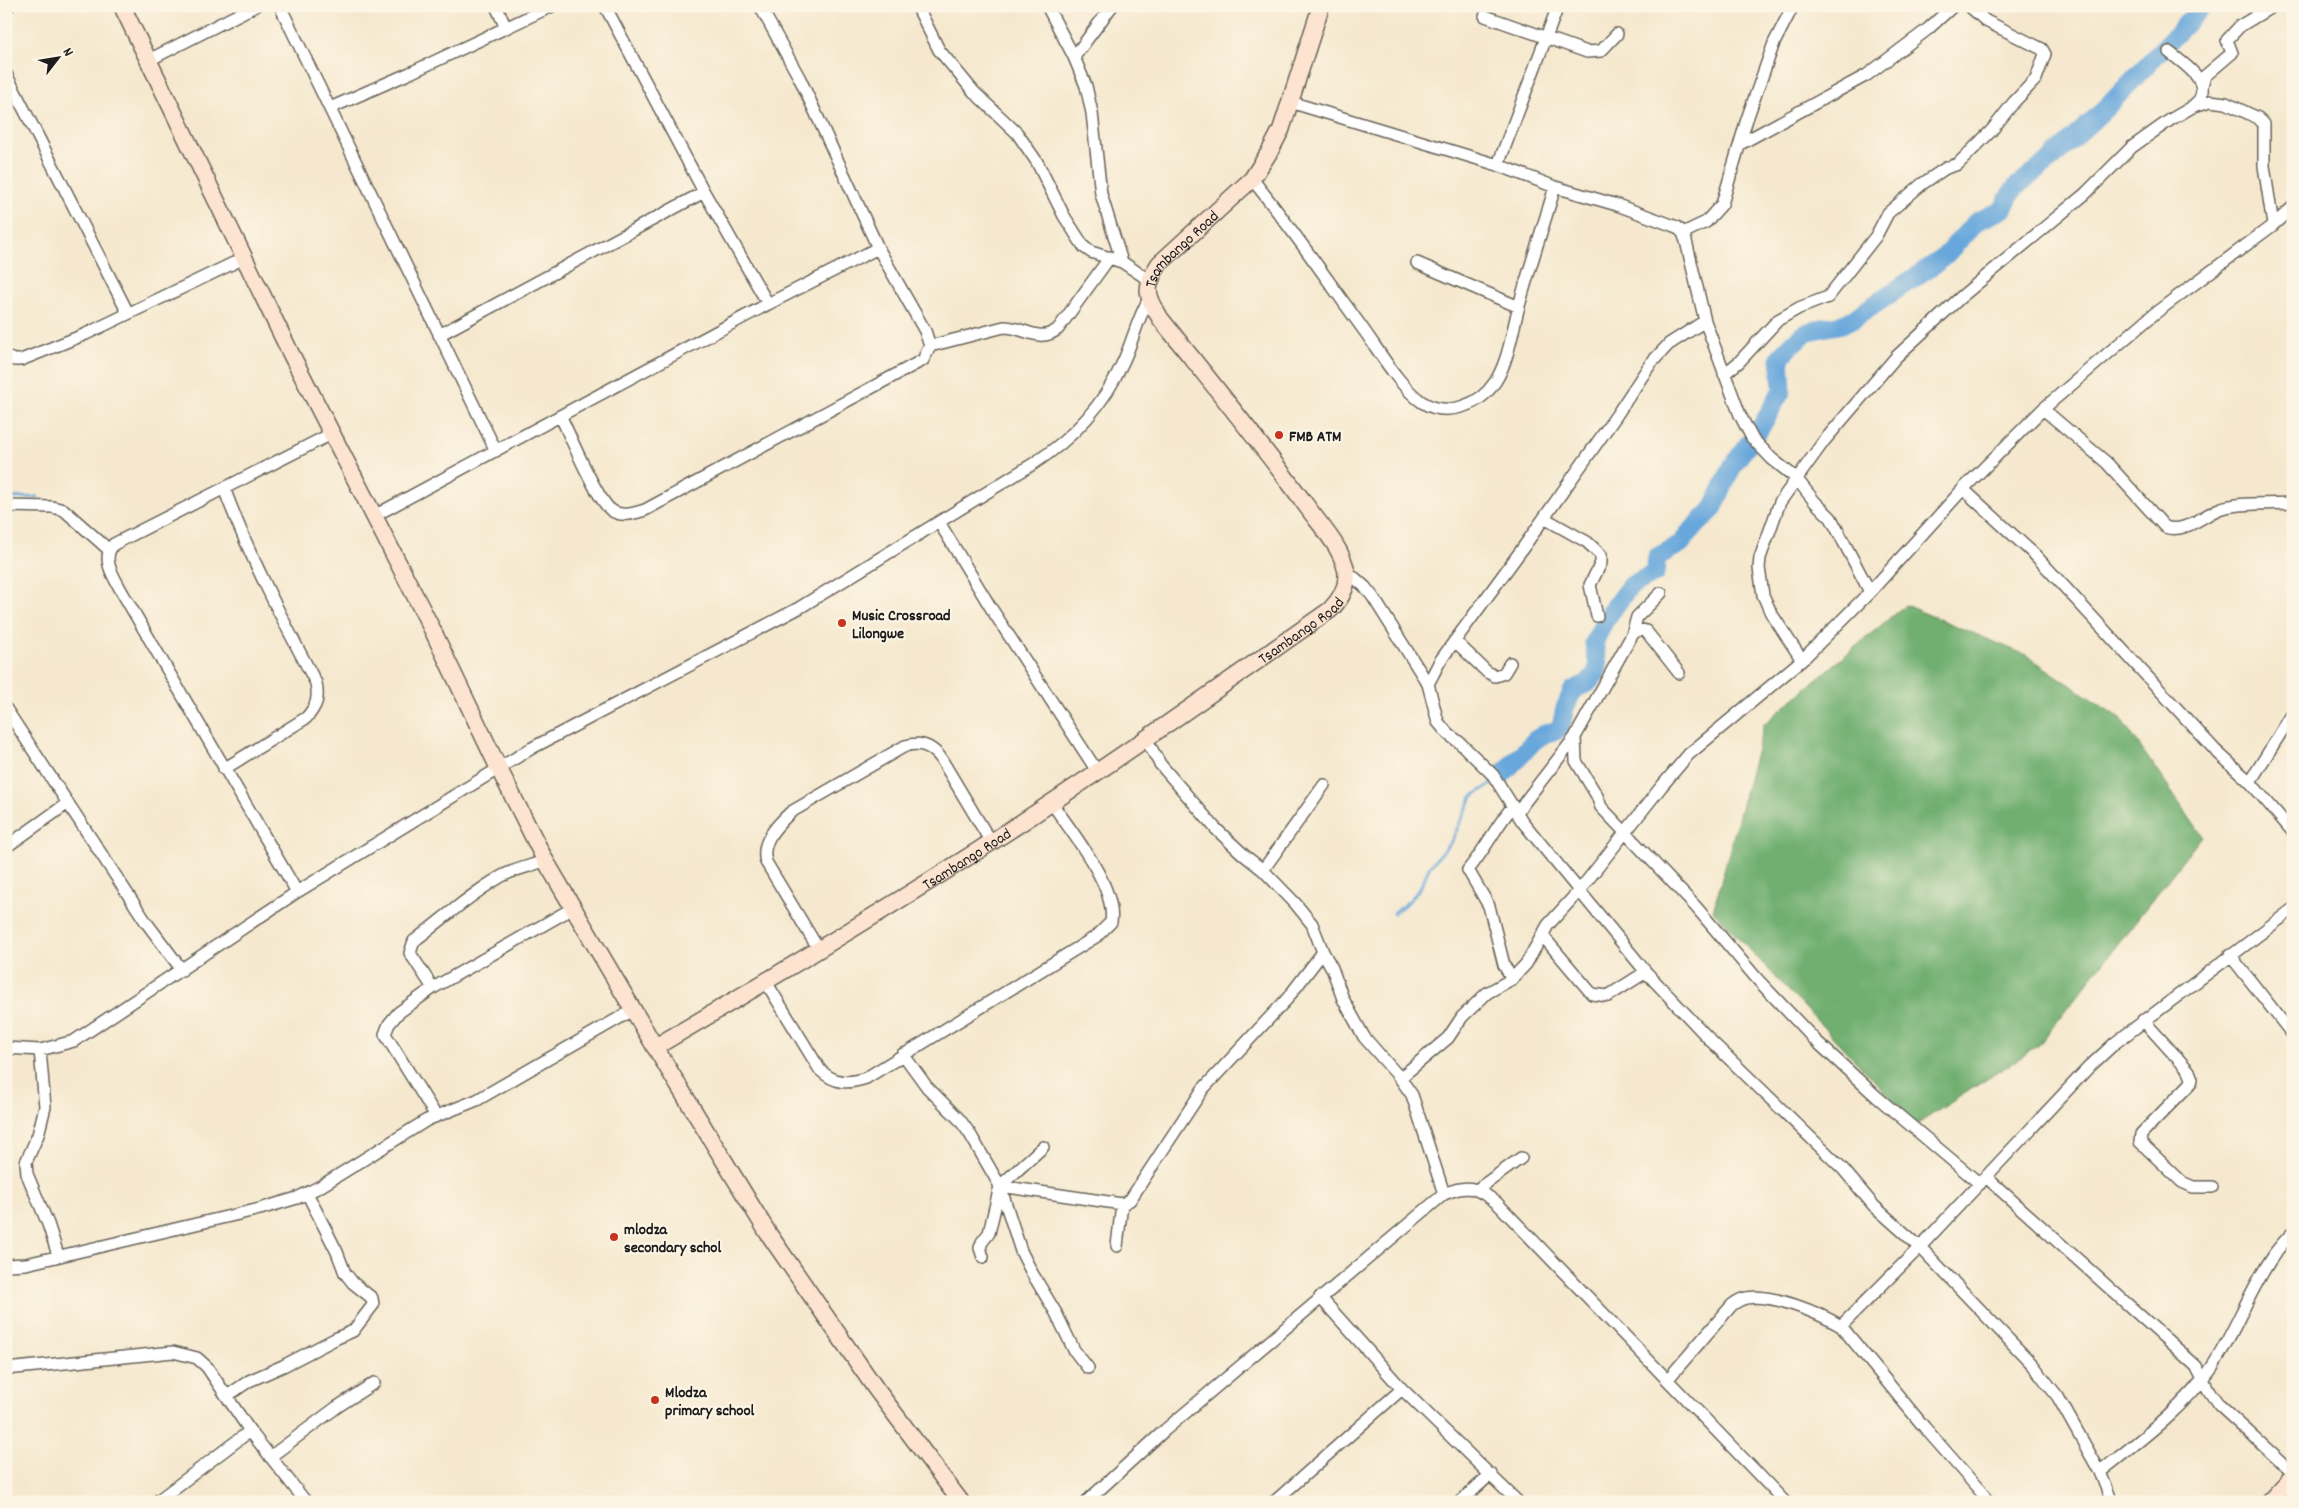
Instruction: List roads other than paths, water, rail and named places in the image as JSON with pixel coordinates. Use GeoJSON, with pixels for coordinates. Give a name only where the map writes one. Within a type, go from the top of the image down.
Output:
{"type":"FeatureCollection","features":[{"type":"Feature","properties":{"kind":"street"},"geometry":{"type":"LineString","coordinates":[[122,6],[244,258],[432,629],[499,770],[545,860],[655,1047],[768,1233],[806,1291],[876,1389],[961,1502]]}},
{"type":"Feature","properties":{"kind":"street"},"geometry":{"type":"LineString","coordinates":[[149,60],[255,6]]}},
{"type":"Feature","properties":{"kind":"street"},"geometry":{"type":"LineString","coordinates":[[280,6],[496,451]]}},
{"type":"Feature","properties":{"kind":"street"},"geometry":{"type":"LineString","coordinates":[[496,6],[506,28]]}},
{"type":"Feature","properties":{"kind":"street"},"geometry":{"type":"LineString","coordinates":[[330,108],[552,6]]}},
{"type":"Feature","properties":{"kind":"street"},"geometry":{"type":"LineString","coordinates":[[605,6],[704,192],[768,304]]}},
{"type":"Feature","properties":{"kind":"street"},"geometry":{"type":"LineString","coordinates":[[561,417],[601,498],[612,511],[627,515],[645,510],[923,360],[930,346],[925,331],[878,248],[800,79],[760,6]]}},
{"type":"Feature","properties":{"kind":"street"},"geometry":{"type":"LineString","coordinates":[[917,6],[939,50],[974,92],[1017,133],[1037,162],[1064,216],[1084,247],[1091,252],[1122,262],[1149,280]]}},
{"type":"Feature","properties":{"kind":"street"},"geometry":{"type":"LineString","coordinates":[[1047,6],[1074,57],[1086,86],[1092,113],[1101,194],[1122,262]]}},
{"type":"Feature","properties":{"kind":"street"},"geometry":{"type":"LineString","coordinates":[[1074,57],[1112,6]]}},
{"type":"Feature","properties":{"kind":"street","name":"Tsambango Road"},"geometry":{"type":"LineString","coordinates":[[655,1047],[819,950],[991,842],[1146,739],[1330,610],[1345,589],[1346,570],[1335,547],[1284,474],[1160,318],[1149,299],[1149,280],[1159,264],[1252,179],[1281,130],[1321,6]]}},
{"type":"Feature","properties":{"kind":"street"},"geometry":{"type":"LineString","coordinates":[[1498,165],[1558,6]]}},
{"type":"Feature","properties":{"kind":"street"},"geometry":{"type":"LineString","coordinates":[[1683,233],[1706,222],[1722,204],[1774,43],[1793,6]]}},
{"type":"Feature","properties":{"kind":"street"},"geometry":{"type":"LineString","coordinates":[[1740,144],[1767,127],[1867,75],[1928,29],[1953,6]]}},
{"type":"Feature","properties":{"kind":"street"},"geometry":{"type":"LineString","coordinates":[[1724,374],[1739,362],[1778,320],[1799,308],[1828,297],[1876,236],[1888,213],[1922,184],[1946,168],[1958,164],[1992,130],[2014,102],[2036,79],[2044,54],[2042,49],[1986,21],[1969,6]]}},
{"type":"Feature","properties":{"kind":"street"},"geometry":{"type":"LineString","coordinates":[[1802,660],[1771,613],[1763,595],[1758,568],[1780,502],[1796,478],[1824,441],[1896,357],[1961,297],[2085,194],[2132,147],[2194,106],[2201,96],[2205,76],[2232,53],[2227,40],[2235,30],[2273,6]]}},
{"type":"Feature","properties":{"kind":"street"},"geometry":{"type":"LineString","coordinates":[[1485,16],[1586,52],[1594,53],[1605,47],[1617,34]]}},
{"type":"Feature","properties":{"kind":"street"},"geometry":{"type":"LineString","coordinates":[[2169,52],[2197,74],[2202,85]]}},
{"type":"Feature","properties":{"kind":"street"},"geometry":{"type":"LineString","coordinates":[[6,74],[128,313]]}},
{"type":"Feature","properties":{"kind":"street"},"geometry":{"type":"LineString","coordinates":[[2194,106],[2218,101],[2261,120],[2265,128],[2264,166],[2273,225]]}},
{"type":"Feature","properties":{"kind":"street"},"geometry":{"type":"LineString","coordinates":[[1290,102],[1498,165],[1556,187],[1670,223],[1683,233],[1705,321],[1740,415],[1752,438],[1772,459],[1796,478],[1815,502],[1831,518],[1870,592]]}},
{"type":"Feature","properties":{"kind":"street"},"geometry":{"type":"LineString","coordinates":[[1252,179],[1280,213],[1391,368],[1422,402],[1444,409],[1456,409],[1469,405],[1487,391],[1502,370],[1518,307],[1556,187]]}},
{"type":"Feature","properties":{"kind":"street"},"geometry":{"type":"LineString","coordinates":[[439,335],[704,192]]}},
{"type":"Feature","properties":{"kind":"street"},"geometry":{"type":"LineString","coordinates":[[1400,1078],[1448,1038],[1462,1017],[1487,994],[1512,979],[1526,964],[1548,925],[1579,891],[1624,832],[1689,754],[1802,660],[1870,592],[1963,488],[2043,409],[2154,314],[2273,225],[2291,214]]}},
{"type":"Feature","properties":{"kind":"street"},"geometry":{"type":"LineString","coordinates":[[374,516],[768,304],[878,248]]}},
{"type":"Feature","properties":{"kind":"street"},"geometry":{"type":"LineString","coordinates":[[930,346],[1004,327],[1011,327],[1041,336],[1050,336],[1058,329],[1110,257]]}},
{"type":"Feature","properties":{"kind":"street"},"geometry":{"type":"LineString","coordinates":[[6,357],[21,360],[86,334],[244,258]]}},
{"type":"Feature","properties":{"kind":"street"},"geometry":{"type":"LineString","coordinates":[[1417,263],[1518,307]]}},
{"type":"Feature","properties":{"kind":"street"},"geometry":{"type":"LineString","coordinates":[[6,1048],[40,1050],[74,1041],[297,892],[499,770],[532,748],[798,608],[1056,449],[1086,421],[1115,379],[1124,361],[1140,315],[1149,299]]}},
{"type":"Feature","properties":{"kind":"street"},"geometry":{"type":"LineString","coordinates":[[1428,684],[1454,641],[1544,518],[1651,363],[1669,344],[1705,321]]}},
{"type":"Feature","properties":{"kind":"street"},"geometry":{"type":"LineString","coordinates":[[2043,409],[2107,463],[2165,528],[2172,530],[2180,529],[2220,508],[2293,503]]}},
{"type":"Feature","properties":{"kind":"street"},"geometry":{"type":"LineString","coordinates":[[108,549],[114,544],[332,433]]}},
{"type":"Feature","properties":{"kind":"street"},"geometry":{"type":"LineString","coordinates":[[224,488],[239,529],[267,592],[316,683],[318,696],[315,709],[306,718],[224,769]]}},
{"type":"Feature","properties":{"kind":"street"},"geometry":{"type":"LineString","coordinates":[[1963,488],[2036,556],[2216,750],[2250,782],[2293,832]]}},
{"type":"Feature","properties":{"kind":"street"},"geometry":{"type":"LineString","coordinates":[[6,506],[52,507],[64,510],[108,549],[110,568],[122,592],[297,892]]}},
{"type":"Feature","properties":{"kind":"street"},"geometry":{"type":"LineString","coordinates":[[1544,518],[1587,542],[1601,555],[1601,563],[1590,586],[1597,616]]}},
{"type":"Feature","properties":{"kind":"street"},"geometry":{"type":"LineString","coordinates":[[939,522],[991,608],[1097,771]]}},
{"type":"Feature","properties":{"kind":"street"},"geometry":{"type":"LineString","coordinates":[[1346,570],[1373,597],[1428,684],[1438,722],[1448,734],[1493,775],[1515,809],[1646,972],[1712,1042],[1843,1169],[1874,1206],[1920,1247],[2033,1365],[2058,1397],[2100,1472],[2112,1502]]}},
{"type":"Feature","properties":{"kind":"street"},"geometry":{"type":"LineString","coordinates":[[1512,979],[1504,965],[1489,906],[1468,870],[1482,853],[1491,836],[1575,737],[1632,635],[1637,617],[1661,592]]}},
{"type":"Feature","properties":{"kind":"street"},"geometry":{"type":"LineString","coordinates":[[1632,635],[1638,629],[1646,631],[1680,673]]}},
{"type":"Feature","properties":{"kind":"street"},"geometry":{"type":"LineString","coordinates":[[1454,641],[1487,672],[1495,676],[1504,672],[1510,663]]}},
{"type":"Feature","properties":{"kind":"street"},"geometry":{"type":"LineString","coordinates":[[6,709],[146,922],[182,970]]}},
{"type":"Feature","properties":{"kind":"street"},"geometry":{"type":"LineString","coordinates":[[2250,782],[2293,713]]}},
{"type":"Feature","properties":{"kind":"street"},"geometry":{"type":"LineString","coordinates":[[1575,737],[1575,756],[1597,796],[1601,808],[1696,907],[1758,980],[1815,1040],[1877,1097],[1983,1181],[2196,1366],[2208,1391],[2219,1405],[2293,1474],[2269,1502]]}},
{"type":"Feature","properties":{"kind":"street"},"geometry":{"type":"LineString","coordinates":[[1146,739],[1160,764],[1216,829],[1244,856],[1263,870],[1312,924],[1335,977],[1342,999],[1364,1037],[1400,1078],[1412,1096],[1444,1194]]}},
{"type":"Feature","properties":{"kind":"street"},"geometry":{"type":"LineString","coordinates":[[819,950],[766,862],[764,853],[765,845],[780,822],[791,812],[905,746],[915,743],[925,745],[934,750],[940,757],[991,842]]}},
{"type":"Feature","properties":{"kind":"street"},"geometry":{"type":"LineString","coordinates":[[1263,870],[1324,785]]}},
{"type":"Feature","properties":{"kind":"street"},"geometry":{"type":"LineString","coordinates":[[766,982],[820,1070],[829,1078],[840,1082],[853,1082],[866,1078],[1097,936],[1111,922],[1112,903],[1105,886],[1051,802]]}},
{"type":"Feature","properties":{"kind":"street"},"geometry":{"type":"LineString","coordinates":[[6,847],[68,804]]}},
{"type":"Feature","properties":{"kind":"street"},"geometry":{"type":"LineString","coordinates":[[433,988],[410,953],[414,941],[495,880],[513,871],[523,870],[545,860]]}},
{"type":"Feature","properties":{"kind":"street"},"geometry":{"type":"LineString","coordinates":[[436,1116],[385,1034],[389,1024],[398,1013],[433,988],[573,908]]}},
{"type":"Feature","properties":{"kind":"street"},"geometry":{"type":"LineString","coordinates":[[1841,1326],[1920,1247],[2088,1068],[2143,1020],[2293,909]]}},
{"type":"Feature","properties":{"kind":"street"},"geometry":{"type":"LineString","coordinates":[[1542,935],[1592,994],[1608,996],[1646,972]]}},
{"type":"Feature","properties":{"kind":"street"},"geometry":{"type":"LineString","coordinates":[[1000,1186],[1122,1204],[1130,1200],[1203,1089],[1286,999],[1324,952]]}},
{"type":"Feature","properties":{"kind":"street"},"geometry":{"type":"LineString","coordinates":[[2230,955],[2293,1035]]}},
{"type":"Feature","properties":{"kind":"street"},"geometry":{"type":"LineString","coordinates":[[6,1266],[26,1264],[260,1209],[307,1193],[427,1120],[477,1100],[633,1010]]}},
{"type":"Feature","properties":{"kind":"street"},"geometry":{"type":"LineString","coordinates":[[2143,1020],[2188,1071],[2192,1079],[2191,1083],[2141,1134],[2140,1142],[2182,1182],[2193,1187],[2212,1187]]}},
{"type":"Feature","properties":{"kind":"street"},"geometry":{"type":"LineString","coordinates":[[40,1050],[45,1107],[38,1135],[26,1162],[27,1174],[48,1224],[58,1255]]}},
{"type":"Feature","properties":{"kind":"street"},"geometry":{"type":"LineString","coordinates":[[903,1054],[927,1087],[960,1120],[1000,1186],[1022,1252],[1074,1350],[1088,1368]]}},
{"type":"Feature","properties":{"kind":"street"},"geometry":{"type":"LineString","coordinates":[[983,1257],[980,1248],[982,1242],[990,1233],[1000,1186],[1043,1147]]}},
{"type":"Feature","properties":{"kind":"street"},"geometry":{"type":"LineString","coordinates":[[1478,1189],[1521,1158]]}},
{"type":"Feature","properties":{"kind":"street"},"geometry":{"type":"LineString","coordinates":[[1086,1502],[1320,1297],[1444,1194],[1455,1189],[1468,1187],[1478,1189],[1497,1204],[1785,1502]]}},
{"type":"Feature","properties":{"kind":"street"},"geometry":{"type":"LineString","coordinates":[[227,1396],[249,1381],[353,1331],[373,1305],[372,1298],[353,1283],[345,1273],[337,1252],[307,1193]]}},
{"type":"Feature","properties":{"kind":"street"},"geometry":{"type":"LineString","coordinates":[[1117,1246],[1122,1204]]}},
{"type":"Feature","properties":{"kind":"street"},"geometry":{"type":"LineString","coordinates":[[2100,1472],[2146,1435],[2203,1378],[2230,1335],[2273,1255],[2293,1232]]}},
{"type":"Feature","properties":{"kind":"street"},"geometry":{"type":"LineString","coordinates":[[1320,1297],[1402,1389],[1518,1502]]}},
{"type":"Feature","properties":{"kind":"street"},"geometry":{"type":"LineString","coordinates":[[1668,1379],[1732,1306],[1747,1298],[1777,1300],[1827,1318],[1841,1326],[1925,1428],[1990,1502]]}},
{"type":"Feature","properties":{"kind":"street"},"geometry":{"type":"LineString","coordinates":[[6,1369],[173,1352],[197,1358],[207,1367],[250,1431],[306,1502]]}},
{"type":"Feature","properties":{"kind":"street"},"geometry":{"type":"LineString","coordinates":[[270,1457],[337,1407],[374,1383]]}},
{"type":"Feature","properties":{"kind":"street"},"geometry":{"type":"LineString","coordinates":[[1274,1502],[1402,1389]]}},
{"type":"Feature","properties":{"kind":"street"},"geometry":{"type":"LineString","coordinates":[[156,1502],[250,1431]]}},
{"type":"Feature","properties":{"kind":"street"},"geometry":{"type":"LineString","coordinates":[[1460,1502],[1491,1474]]}},
{"type":"Feature","properties":{"kind":"waterway"},"geometry":{"type":"LineString","coordinates":[[1758,432],[1782,390],[1780,357],[1794,342],[1811,331],[1842,324],[1854,319],[1942,259],[1976,222],[2003,209],[2011,193],[2018,185],[2050,160],[2106,108],[2203,6]]}},
{"type":"Feature","properties":{"kind":"waterway"},"geometry":{"type":"LineString","coordinates":[[1499,778],[1535,740],[1546,733],[1556,731],[1561,726],[1565,708],[1573,690],[1588,683],[1595,675],[1598,666],[1594,643],[1604,622],[1630,586],[1655,573],[1657,557],[1682,543],[1688,534],[1713,509],[1733,465],[1749,443]]}},
{"type":"Feature","properties":{"kind":"waterway"},"geometry":{"type":"LineString","coordinates":[[6,496],[11,498],[38,497]]}},
{"type":"Feature","properties":{"kind":"waterway"},"geometry":{"type":"LineString","coordinates":[[1394,913],[1410,900],[1421,886],[1430,866],[1451,842],[1472,797],[1494,782]]}},
{"type":"Feature","properties":{"kind":"place","name":"FMB ATM"},"geometry":{"type":"Point","coordinates":[1279,435]}},
{"type":"Feature","properties":{"kind":"place","name":"Music Crossroad Lilongwe"},"geometry":{"type":"Point","coordinates":[842,623]}},
{"type":"Feature","properties":{"kind":"place","name":"mlodza secondary schol"},"geometry":{"type":"Point","coordinates":[614,1237]}},
{"type":"Feature","properties":{"kind":"place","name":"Mlodza primary school"},"geometry":{"type":"Point","coordinates":[655,1400]}}]}
